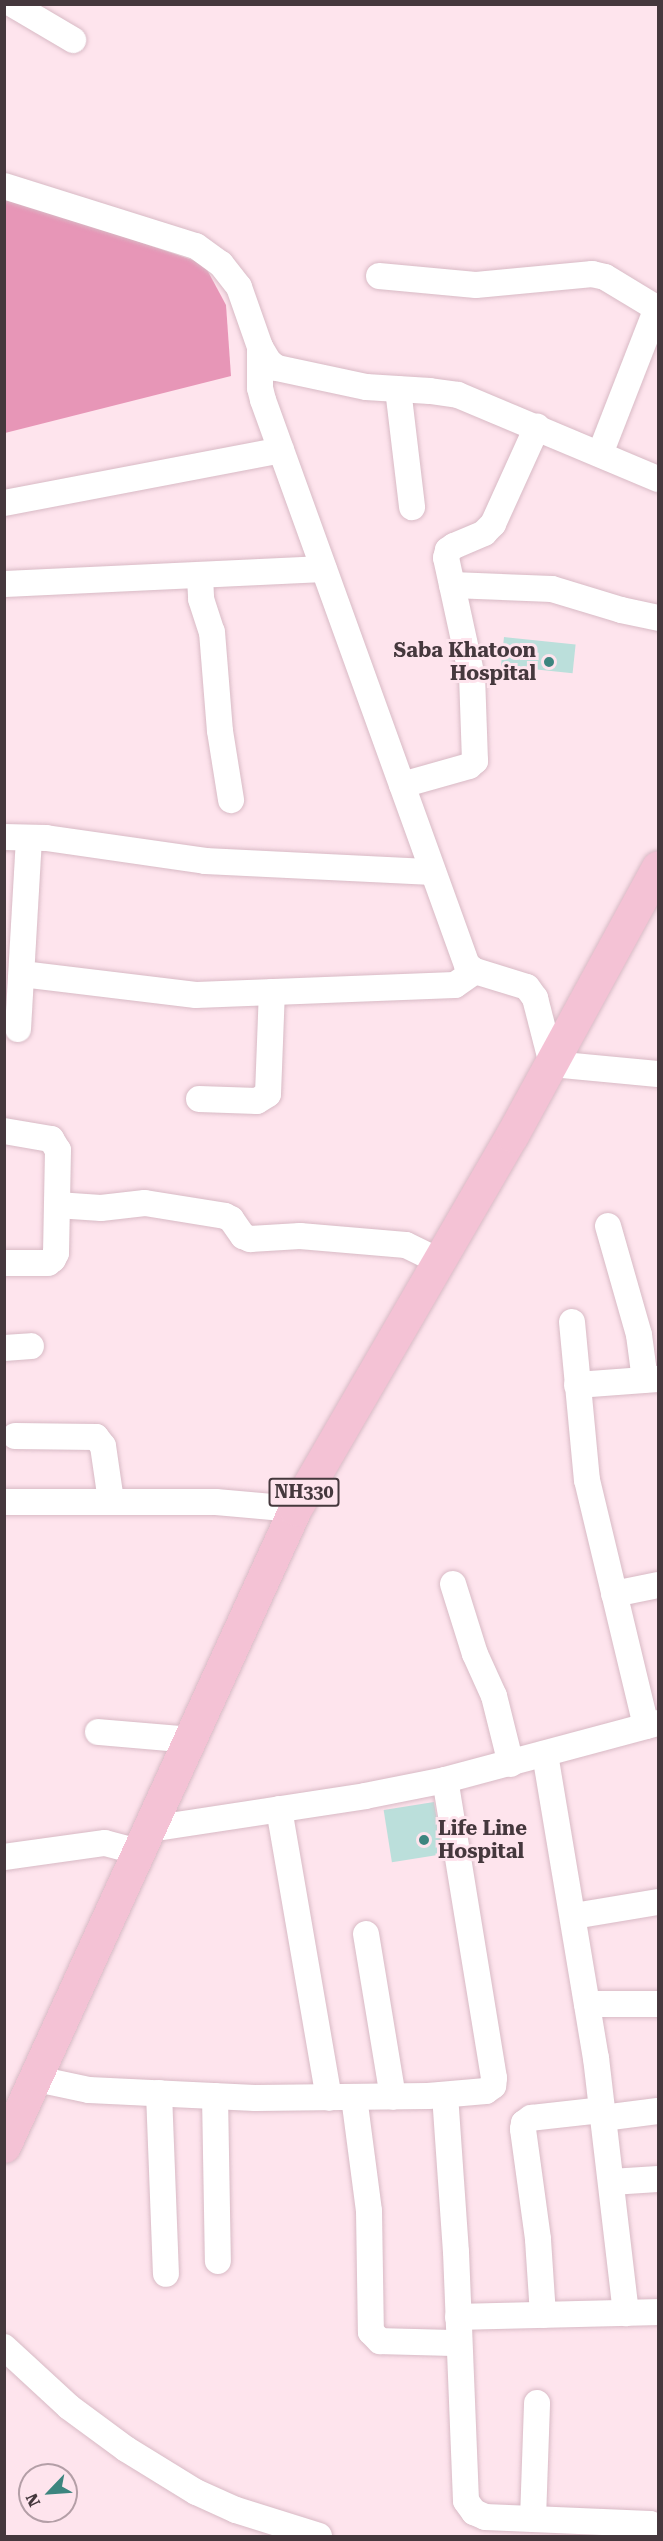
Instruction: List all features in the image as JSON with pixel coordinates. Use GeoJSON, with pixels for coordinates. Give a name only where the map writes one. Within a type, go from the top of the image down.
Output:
{"type":"FeatureCollection","features":[{"type":"Feature","properties":{"kind":"highway","name":"NH330"},"geometry":{"type":"LineString","coordinates":[[4,2146],[37,2079],[295,1509],[552,1064],[658,867]]}},
{"type":"Feature","properties":{"kind":"street"},"geometry":{"type":"LineString","coordinates":[[12,4],[73,40]]}},
{"type":"Feature","properties":{"kind":"street"},"geometry":{"type":"LineString","coordinates":[[4,186],[196,246],[221,264],[239,287],[260,347],[269,362],[278,368],[366,387],[458,395],[658,479]]}},
{"type":"Feature","properties":{"kind":"street"},"geometry":{"type":"LineString","coordinates":[[379,276],[476,285],[592,274],[605,277],[658,309],[600,454]]}},
{"type":"Feature","properties":{"kind":"street"},"geometry":{"type":"LineString","coordinates":[[260,347],[260,388],[467,965],[475,971],[527,987],[535,998],[552,1064],[658,1074]]}},
{"type":"Feature","properties":{"kind":"street"},"geometry":{"type":"LineString","coordinates":[[398,389],[412,507]]}},
{"type":"Feature","properties":{"kind":"street"},"geometry":{"type":"LineString","coordinates":[[402,785],[469,766],[475,761],[472,677],[446,558],[448,550],[484,533],[493,524],[537,427]]}},
{"type":"Feature","properties":{"kind":"street"},"geometry":{"type":"LineString","coordinates":[[4,503],[281,450]]}},
{"type":"Feature","properties":{"kind":"street"},"geometry":{"type":"LineString","coordinates":[[5,584],[200,577],[324,568]]}},
{"type":"Feature","properties":{"kind":"street"},"geometry":{"type":"LineString","coordinates":[[200,577],[201,599],[212,632],[220,731],[231,800]]}},
{"type":"Feature","properties":{"kind":"street"},"geometry":{"type":"LineString","coordinates":[[452,585],[552,589],[621,610],[658,618]]}},
{"type":"Feature","properties":{"kind":"street"},"geometry":{"type":"LineString","coordinates":[[18,1029],[22,974],[17,837],[205,861],[433,872]]}},
{"type":"Feature","properties":{"kind":"street"},"geometry":{"type":"LineString","coordinates":[[22,974],[157,988],[186,994],[455,985],[475,971]]}},
{"type":"Feature","properties":{"kind":"street"},"geometry":{"type":"LineString","coordinates":[[199,1099],[256,1101],[268,1094],[272,992]]}},
{"type":"Feature","properties":{"kind":"street"},"geometry":{"type":"LineString","coordinates":[[4,1131],[51,1140],[57,1145],[56,1253],[48,1263],[4,1263]]}},
{"type":"Feature","properties":{"kind":"street"},"geometry":{"type":"LineString","coordinates":[[57,1205],[101,1208],[145,1203],[225,1216],[231,1219],[243,1236],[250,1239],[300,1236],[406,1245],[439,1261]]}},
{"type":"Feature","properties":{"kind":"street"},"geometry":{"type":"LineString","coordinates":[[577,1385],[652,1380],[608,1226]]}},
{"type":"Feature","properties":{"kind":"street"},"geometry":{"type":"LineString","coordinates":[[4,1857],[105,1843],[145,1840],[279,1809],[365,1796],[445,1780],[652,1725],[614,1594],[587,1480],[572,1322]]}},
{"type":"Feature","properties":{"kind":"street"},"geometry":{"type":"LineString","coordinates":[[4,1348],[31,1346]]}},
{"type":"Feature","properties":{"kind":"street"},"geometry":{"type":"LineString","coordinates":[[15,1436],[96,1437],[103,1446],[111,1501]]}},
{"type":"Feature","properties":{"kind":"street"},"geometry":{"type":"LineString","coordinates":[[4,1502],[240,1503],[295,1509]]}},
{"type":"Feature","properties":{"kind":"street"},"geometry":{"type":"LineString","coordinates":[[453,1584],[475,1654],[494,1696],[511,1764]]}},
{"type":"Feature","properties":{"kind":"street"},"geometry":{"type":"LineString","coordinates":[[614,1594],[658,1585]]}},
{"type":"Feature","properties":{"kind":"street"},"geometry":{"type":"LineString","coordinates":[[98,1732],[191,1740]]}},
{"type":"Feature","properties":{"kind":"street"},"geometry":{"type":"LineString","coordinates":[[545,1754],[574,1916],[603,2114],[626,2313]]}},
{"type":"Feature","properties":{"kind":"street"},"geometry":{"type":"LineString","coordinates":[[37,2079],[89,2090],[329,2098],[445,2095],[486,2091],[493,2086],[494,2078],[445,1780]]}},
{"type":"Feature","properties":{"kind":"street"},"geometry":{"type":"LineString","coordinates":[[279,1809],[329,2098]]}},
{"type":"Feature","properties":{"kind":"street"},"geometry":{"type":"LineString","coordinates":[[574,1916],[658,1902]]}},
{"type":"Feature","properties":{"kind":"street"},"geometry":{"type":"LineString","coordinates":[[366,1934],[393,2097]]}},
{"type":"Feature","properties":{"kind":"street"},"geometry":{"type":"LineString","coordinates":[[587,2004],[658,2004]]}},
{"type":"Feature","properties":{"kind":"street"},"geometry":{"type":"LineString","coordinates":[[159,2093],[166,2274]]}},
{"type":"Feature","properties":{"kind":"street"},"geometry":{"type":"LineString","coordinates":[[445,2095],[466,2501],[474,2512],[485,2517],[650,2524],[658,2527]]}},
{"type":"Feature","properties":{"kind":"street"},"geometry":{"type":"LineString","coordinates":[[215,2096],[218,2261]]}},
{"type":"Feature","properties":{"kind":"street"},"geometry":{"type":"LineString","coordinates":[[354,2097],[369,2211],[371,2332],[380,2341],[459,2343]]}},
{"type":"Feature","properties":{"kind":"street"},"geometry":{"type":"LineString","coordinates":[[543,2315],[538,2239],[524,2123],[531,2118],[658,2110]]}},
{"type":"Feature","properties":{"kind":"street"},"geometry":{"type":"LineString","coordinates":[[610,2182],[658,2179]]}},
{"type":"Feature","properties":{"kind":"street"},"geometry":{"type":"LineString","coordinates":[[458,2317],[658,2312]]}},
{"type":"Feature","properties":{"kind":"street"},"geometry":{"type":"LineString","coordinates":[[4,2347],[69,2407],[126,2449],[196,2492],[236,2510],[319,2536]]}},
{"type":"Feature","properties":{"kind":"street"},"geometry":{"type":"LineString","coordinates":[[532,2519],[537,2403]]}},
{"type":"Feature","properties":{"kind":"shaded area"},"geometry":{"type":"Polygon","coordinates":[[[5,196],[204,264],[226,305],[231,376],[5,433],[5,196]]]}},
{"type":"Feature","properties":{"kind":"building"},"geometry":{"type":"Polygon","coordinates":[[[504,637],[576,645],[573,673],[501,666],[504,637]]]}},
{"type":"Feature","properties":{"kind":"building"},"geometry":{"type":"Polygon","coordinates":[[[434,1802],[442,1854],[392,1862],[384,1810],[434,1802]]]}},
{"type":"Feature","properties":{"kind":"place","name":"Saba Khatoon Hospital"},"geometry":{"type":"Point","coordinates":[549,662]}},
{"type":"Feature","properties":{"kind":"place","name":"Life Line Hospital"},"geometry":{"type":"Point","coordinates":[424,1840]}}]}
